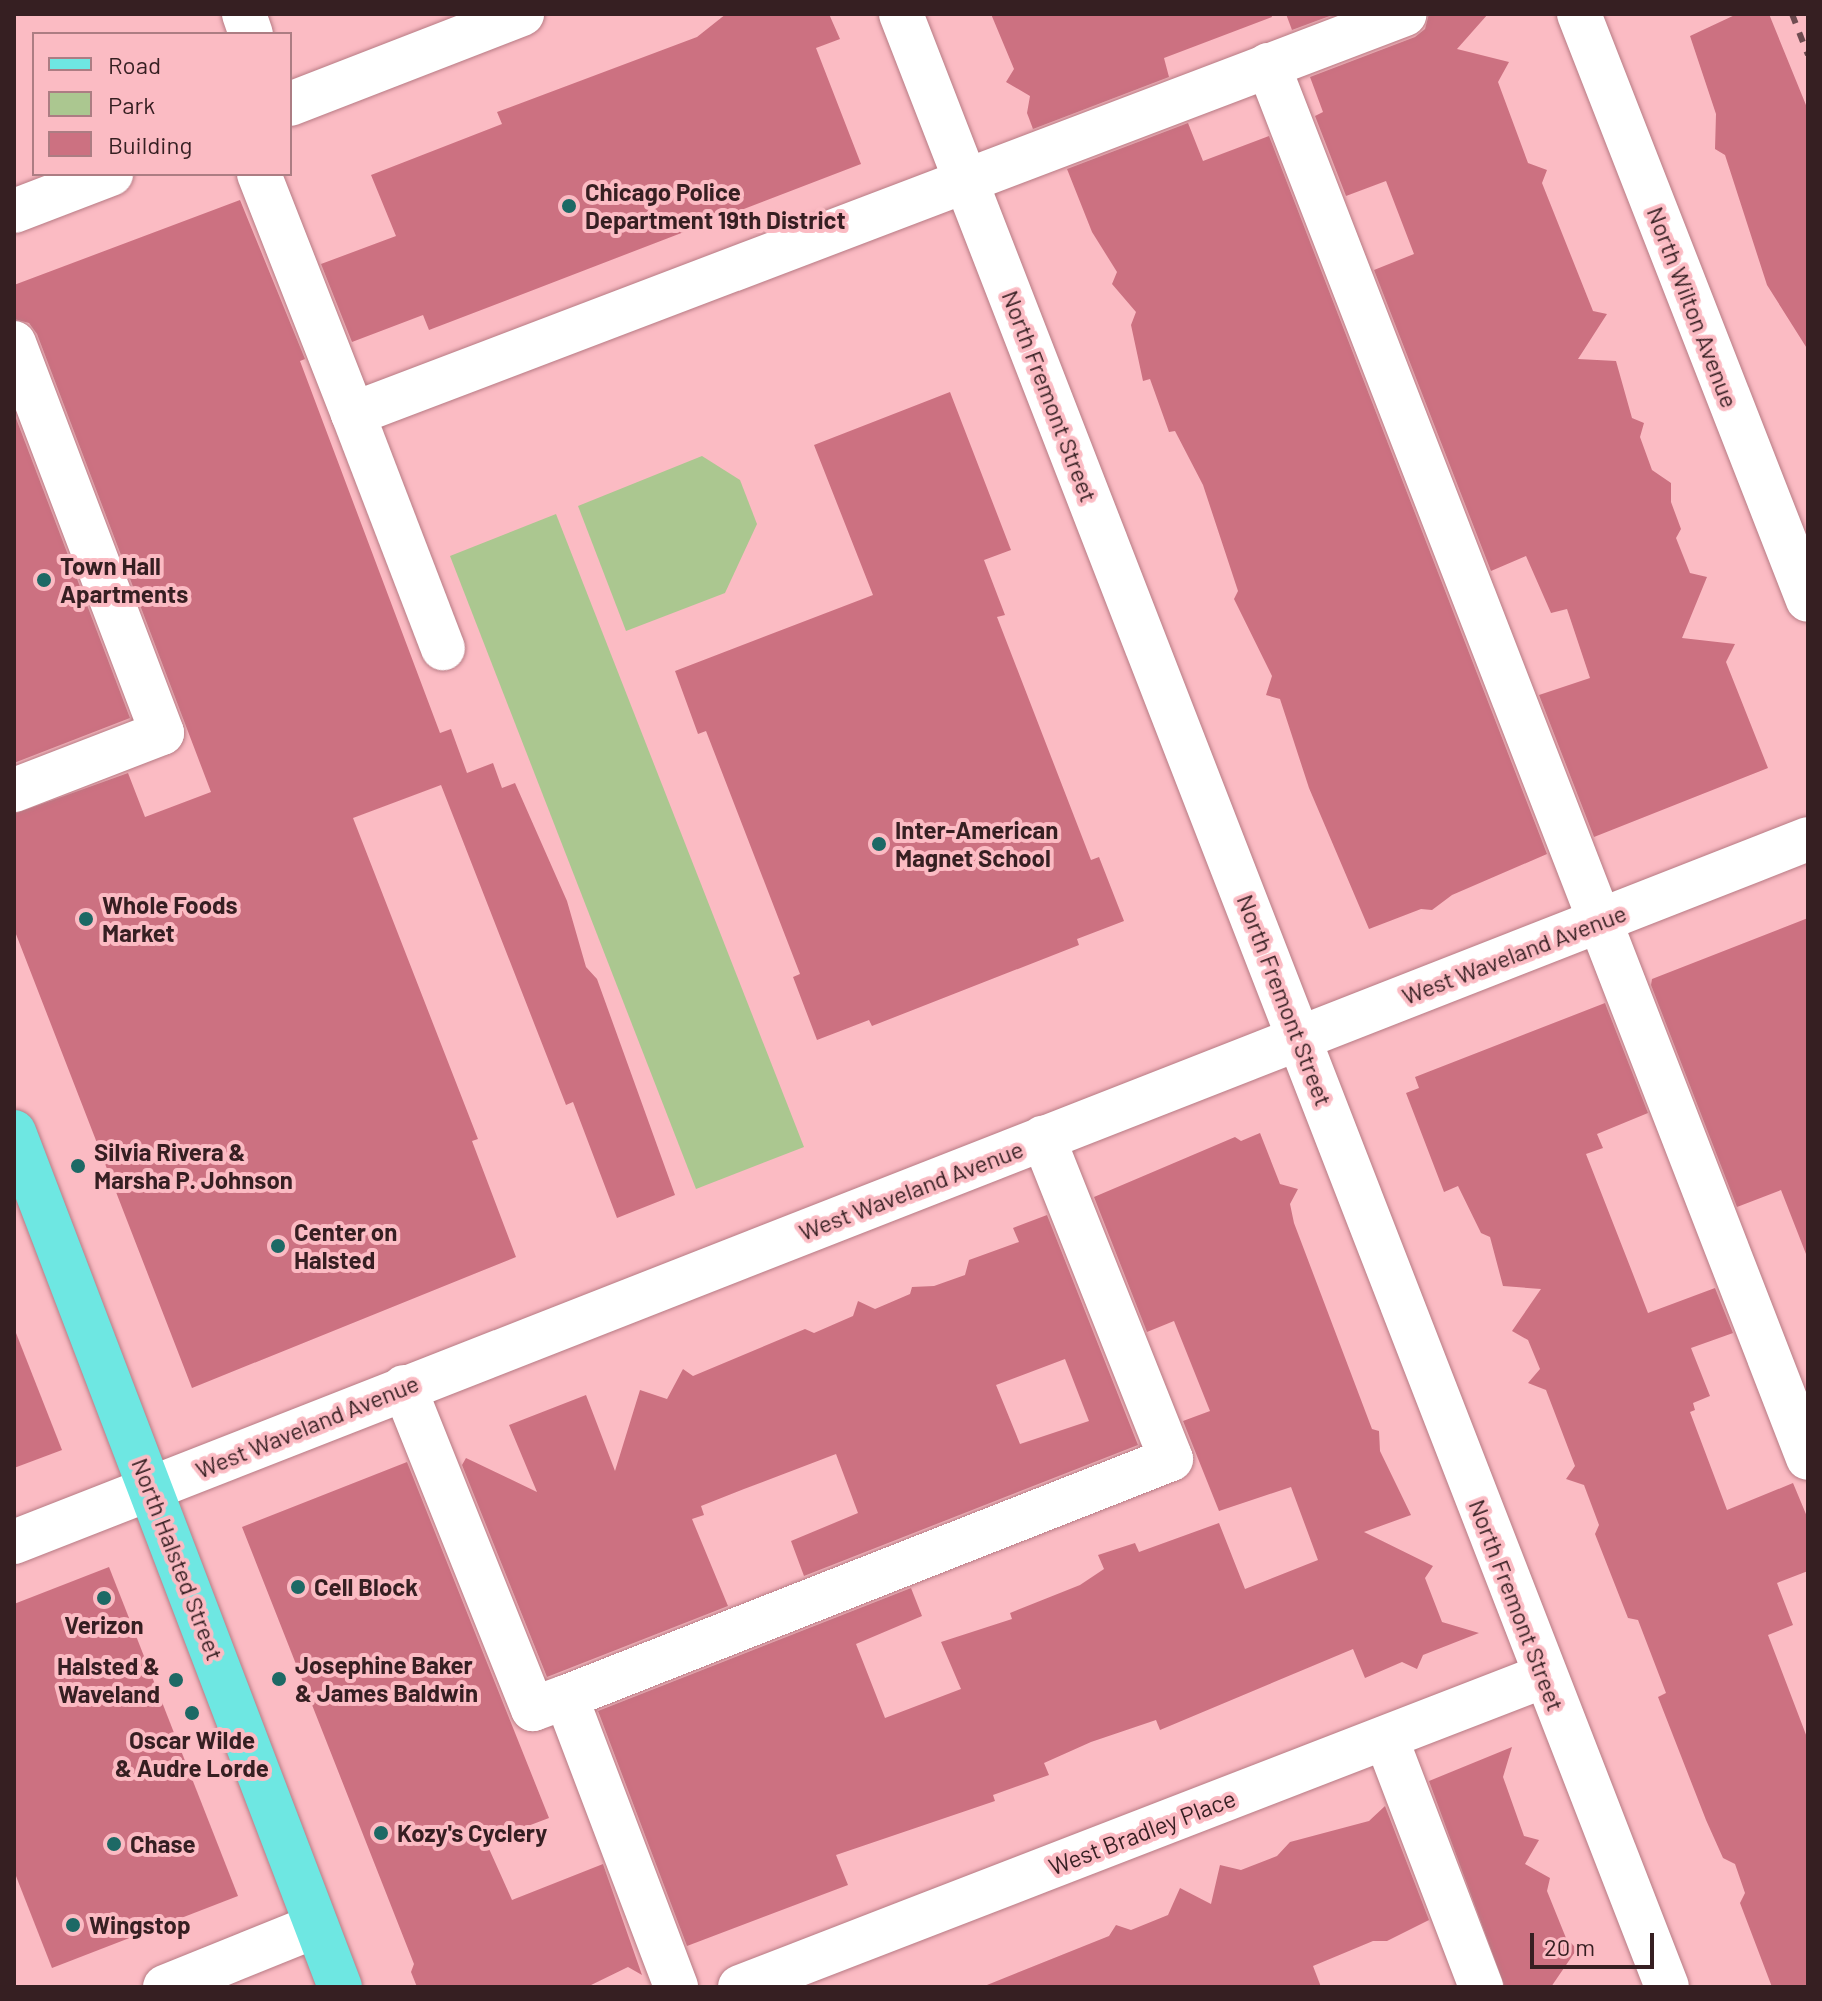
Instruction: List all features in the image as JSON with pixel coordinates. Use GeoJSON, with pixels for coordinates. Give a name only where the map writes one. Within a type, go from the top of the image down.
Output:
{"type":"FeatureCollection","features":[{"type":"Feature","properties":{"kind":"main road","name":"North Halsted Street"},"geometry":{"type":"LineString","coordinates":[[14,1132],[340,1987]]}},
{"type":"Feature","properties":{"kind":"street"},"geometry":{"type":"LineString","coordinates":[[292,103],[522,14]]}},
{"type":"Feature","properties":{"kind":"street","name":"North Fremont Street"},"geometry":{"type":"LineString","coordinates":[[901,14],[1667,1987]]}},
{"type":"Feature","properties":{"kind":"street"},"geometry":{"type":"LineString","coordinates":[[353,414],[965,178],[1405,14]]}},
{"type":"Feature","properties":{"kind":"street","name":"North Wilton Avenue"},"geometry":{"type":"LineString","coordinates":[[1579,14],[1808,600]]}},
{"type":"Feature","properties":{"kind":"street"},"geometry":{"type":"LineString","coordinates":[[1268,65],[1808,1458]]}},
{"type":"Feature","properties":{"kind":"street"},"geometry":{"type":"LineString","coordinates":[[14,211],[106,176]]}},
{"type":"Feature","properties":{"kind":"street"},"geometry":{"type":"LineString","coordinates":[[260,176],[443,648]]}},
{"type":"Feature","properties":{"kind":"street"},"geometry":{"type":"LineString","coordinates":[[14,343],[162,733],[14,790]]}},
{"type":"Feature","properties":{"kind":"street","name":"West Waveland Avenue"},"geometry":{"type":"LineString","coordinates":[[14,1542],[1808,839]]}},
{"type":"Feature","properties":{"kind":"street"},"geometry":{"type":"LineString","coordinates":[[404,1387],[533,1709],[566,1697],[1171,1459],[1043,1138]]}},
{"type":"Feature","properties":{"kind":"street","name":"West Bradley Place"},"geometry":{"type":"LineString","coordinates":[[740,1987],[1544,1676]]}},
{"type":"Feature","properties":{"kind":"street"},"geometry":{"type":"LineString","coordinates":[[566,1697],[676,1987]]}},
{"type":"Feature","properties":{"kind":"street"},"geometry":{"type":"LineString","coordinates":[[1386,1738],[1481,1987]]}},
{"type":"Feature","properties":{"kind":"street"},"geometry":{"type":"LineString","coordinates":[[165,1987],[316,1926]]}},
{"type":"Feature","properties":{"kind":"green space"},"geometry":{"type":"Polygon","coordinates":[[[702,456],[740,480],[757,524],[725,593],[626,631],[578,506],[702,456]]]}},
{"type":"Feature","properties":{"kind":"green space"},"geometry":{"type":"Polygon","coordinates":[[[556,514],[804,1147],[696,1189],[450,556],[556,514]]]}},
{"type":"Feature","properties":{"kind":"building","name":"Chicago Police Department 19th District"},"geometry":{"type":"Polygon","coordinates":[[[726,14],[829,14],[840,39],[816,48],[861,164],[429,330],[423,315],[352,342],[321,264],[396,236],[371,175],[502,124],[497,112],[697,37],[726,14]]]}},
{"type":"Feature","properties":{"kind":"building"},"geometry":{"type":"Polygon","coordinates":[[[991,14],[1271,14],[1272,17],[1164,58],[1169,77],[1033,129],[1027,113],[1030,96],[1006,82],[1014,69],[991,14]]]}},
{"type":"Feature","properties":{"kind":"building"},"geometry":{"type":"Polygon","coordinates":[[[1286,14],[1335,14],[1292,30],[1286,14]]]}},
{"type":"Feature","properties":{"kind":"building"},"geometry":{"type":"Polygon","coordinates":[[[1429,14],[1488,14],[1457,49],[1509,62],[1498,82],[1528,163],[1547,170],[1542,183],[1593,311],[1607,314],[1578,359],[1616,361],[1632,418],[1644,423],[1640,437],[1652,470],[1671,483],[1671,502],[1681,529],[1676,538],[1690,573],[1707,577],[1682,638],[1735,644],[1726,662],[1768,768],[1594,837],[1539,695],[1590,678],[1567,609],[1551,613],[1526,556],[1491,571],[1374,270],[1414,254],[1386,181],[1346,196],[1315,116],[1323,112],[1310,77],[1415,37],[1425,29],[1429,14]]]}},
{"type":"Feature","properties":{"kind":"building"},"geometry":{"type":"Polygon","coordinates":[[[1737,14],[1769,14],[1808,110],[1808,350],[1767,285],[1725,155],[1715,149],[1716,114],[1690,36],[1737,14]]]}},
{"type":"Feature","properties":{"kind":"building"},"geometry":{"type":"Polygon","coordinates":[[[1188,123],[1203,161],[1269,136],[1547,854],[1452,895],[1432,910],[1421,909],[1369,929],[1309,788],[1280,699],[1266,695],[1272,676],[1234,599],[1238,591],[1203,485],[1175,431],[1169,432],[1150,379],[1143,381],[1131,325],[1136,312],[1112,284],[1117,272],[1092,232],[1067,169],[1188,123]]]}},
{"type":"Feature","properties":{"kind":"building"},"geometry":{"type":"Polygon","coordinates":[[[240,200],[305,359],[300,361],[440,733],[451,729],[467,773],[493,763],[502,788],[515,783],[567,901],[586,967],[597,979],[675,1195],[617,1218],[573,1102],[566,1105],[441,785],[353,818],[478,1139],[472,1141],[516,1257],[192,1388],[14,929],[14,814],[128,773],[145,817],[211,792],[37,334],[29,323],[14,319],[14,285],[240,200]]]}},
{"type":"Feature","properties":{"kind":"building"},"geometry":{"type":"Polygon","coordinates":[[[950,392],[1011,550],[984,560],[1005,615],[997,617],[1091,860],[1099,857],[1124,921],[1077,939],[1079,945],[872,1026],[869,1020],[817,1040],[793,977],[800,974],[706,731],[698,734],[675,671],[873,595],[814,445],[950,392]]]}},
{"type":"Feature","properties":{"kind":"building","name":"Town Hall Apartments"},"geometry":{"type":"Polygon","coordinates":[[[14,413],[130,718],[14,763],[14,413]]]}},
{"type":"Feature","properties":{"kind":"building"},"geometry":{"type":"Polygon","coordinates":[[[1808,918],[1806,1254],[1781,1190],[1737,1207],[1651,985],[1652,979],[1808,918]]]}},
{"type":"Feature","properties":{"kind":"building"},"geometry":{"type":"Polygon","coordinates":[[[1605,1003],[1648,1113],[1597,1134],[1603,1148],[1586,1154],[1648,1313],[1715,1288],[1733,1333],[1691,1348],[1710,1396],[1693,1403],[1695,1410],[1690,1412],[1727,1510],[1793,1483],[1808,1519],[1808,1571],[1777,1583],[1793,1625],[1768,1635],[1808,1740],[1808,1987],[1772,1987],[1740,1903],[1745,1893],[1735,1864],[1723,1858],[1706,1820],[1658,1697],[1666,1693],[1638,1620],[1628,1618],[1595,1534],[1599,1525],[1584,1485],[1566,1479],[1575,1466],[1546,1390],[1528,1383],[1540,1369],[1528,1340],[1512,1331],[1541,1289],[1503,1286],[1490,1237],[1481,1233],[1458,1186],[1444,1192],[1406,1093],[1419,1088],[1415,1077],[1605,1003]]]}},
{"type":"Feature","properties":{"kind":"building"},"geometry":{"type":"Polygon","coordinates":[[[1260,1133],[1280,1184],[1298,1189],[1290,1204],[1294,1223],[1372,1429],[1379,1431],[1380,1451],[1411,1515],[1364,1532],[1433,1566],[1425,1578],[1442,1622],[1479,1633],[1423,1655],[1417,1669],[1402,1662],[1365,1678],[1353,1649],[1160,1730],[1156,1720],[1091,1742],[1044,1763],[1049,1775],[993,1795],[995,1801],[836,1855],[848,1885],[687,1946],[598,1711],[911,1588],[922,1616],[856,1644],[885,1718],[961,1689],[941,1642],[1012,1619],[1010,1613],[1080,1585],[1104,1569],[1098,1555],[1135,1543],[1139,1552],[1219,1523],[1245,1589],[1318,1560],[1291,1487],[1219,1511],[1183,1421],[1210,1411],[1174,1321],[1147,1332],[1094,1197],[1235,1137],[1241,1141],[1260,1133]]]}},
{"type":"Feature","properties":{"kind":"building"},"geometry":{"type":"Polygon","coordinates":[[[1047,1215],[1138,1445],[804,1576],[791,1541],[858,1513],[836,1454],[744,1489],[701,1506],[704,1515],[692,1519],[728,1606],[547,1677],[462,1465],[466,1458],[537,1492],[509,1425],[586,1395],[615,1471],[640,1390],[667,1399],[683,1369],[693,1376],[805,1329],[814,1333],[853,1316],[858,1301],[875,1309],[910,1294],[912,1287],[934,1286],[965,1275],[969,1260],[1019,1242],[1013,1228],[1047,1215]],[[1065,1359],[996,1385],[1020,1444],[1089,1421],[1065,1359]]]}},
{"type":"Feature","properties":{"kind":"building"},"geometry":{"type":"Polygon","coordinates":[[[14,1334],[62,1450],[14,1468],[14,1334]]]}},
{"type":"Feature","properties":{"kind":"building"},"geometry":{"type":"Polygon","coordinates":[[[407,1462],[549,1818],[486,1842],[512,1900],[603,1864],[642,1975],[628,1967],[587,1987],[417,1987],[411,1972],[414,1964],[242,1527],[407,1462]]]}},
{"type":"Feature","properties":{"kind":"building"},"geometry":{"type":"Polygon","coordinates":[[[109,1567],[238,1896],[52,1968],[14,1871],[14,1604],[109,1567]]]}},
{"type":"Feature","properties":{"kind":"building"},"geometry":{"type":"Polygon","coordinates":[[[1512,1747],[1503,1777],[1524,1836],[1539,1840],[1525,1864],[1550,1878],[1547,1891],[1566,1938],[1577,1949],[1551,1987],[1505,1987],[1429,1781],[1512,1747]]]}},
{"type":"Feature","properties":{"kind":"building"},"geometry":{"type":"Polygon","coordinates":[[[1385,1806],[1429,1920],[1387,1941],[1373,1941],[1313,1966],[1321,1987],[982,1987],[1109,1936],[1116,1925],[1131,1930],[1168,1915],[1180,1888],[1211,1904],[1220,1865],[1241,1870],[1277,1856],[1290,1842],[1369,1821],[1385,1806]]]}},
{"type":"Feature","properties":{"kind":"railway"},"geometry":{"type":"LineString","coordinates":[[1792,14],[1808,55]]}},
{"type":"Feature","properties":{"kind":"place","name":"Chicago Police Department 19th District"},"geometry":{"type":"Point","coordinates":[569,206]}},
{"type":"Feature","properties":{"kind":"place","name":"Town Hall Apartments"},"geometry":{"type":"Point","coordinates":[44,580]}},
{"type":"Feature","properties":{"kind":"place","name":"Inter-American Magnet School"},"geometry":{"type":"Point","coordinates":[879,844]}},
{"type":"Feature","properties":{"kind":"place","name":"Whole Foods Market"},"geometry":{"type":"Point","coordinates":[86,919]}},
{"type":"Feature","properties":{"kind":"place","name":"Silvia Rivera & Marsha P. Johnson"},"geometry":{"type":"Point","coordinates":[78,1166]}},
{"type":"Feature","properties":{"kind":"place","name":"Center on Halsted"},"geometry":{"type":"Point","coordinates":[278,1246]}},
{"type":"Feature","properties":{"kind":"place","name":"Cell Block"},"geometry":{"type":"Point","coordinates":[298,1587]}},
{"type":"Feature","properties":{"kind":"place","name":"Verizon"},"geometry":{"type":"Point","coordinates":[104,1598]}},
{"type":"Feature","properties":{"kind":"place","name":"Josephine Baker & James Baldwin"},"geometry":{"type":"Point","coordinates":[279,1679]}},
{"type":"Feature","properties":{"kind":"place","name":"Halsted & Waveland"},"geometry":{"type":"Point","coordinates":[176,1680]}},
{"type":"Feature","properties":{"kind":"place","name":"Oscar Wilde & Audre Lorde"},"geometry":{"type":"Point","coordinates":[192,1713]}},
{"type":"Feature","properties":{"kind":"place","name":"Kozy's Cyclery"},"geometry":{"type":"Point","coordinates":[381,1833]}},
{"type":"Feature","properties":{"kind":"place","name":"Chase"},"geometry":{"type":"Point","coordinates":[114,1844]}},
{"type":"Feature","properties":{"kind":"place","name":"Wingstop"},"geometry":{"type":"Point","coordinates":[73,1925]}}]}
